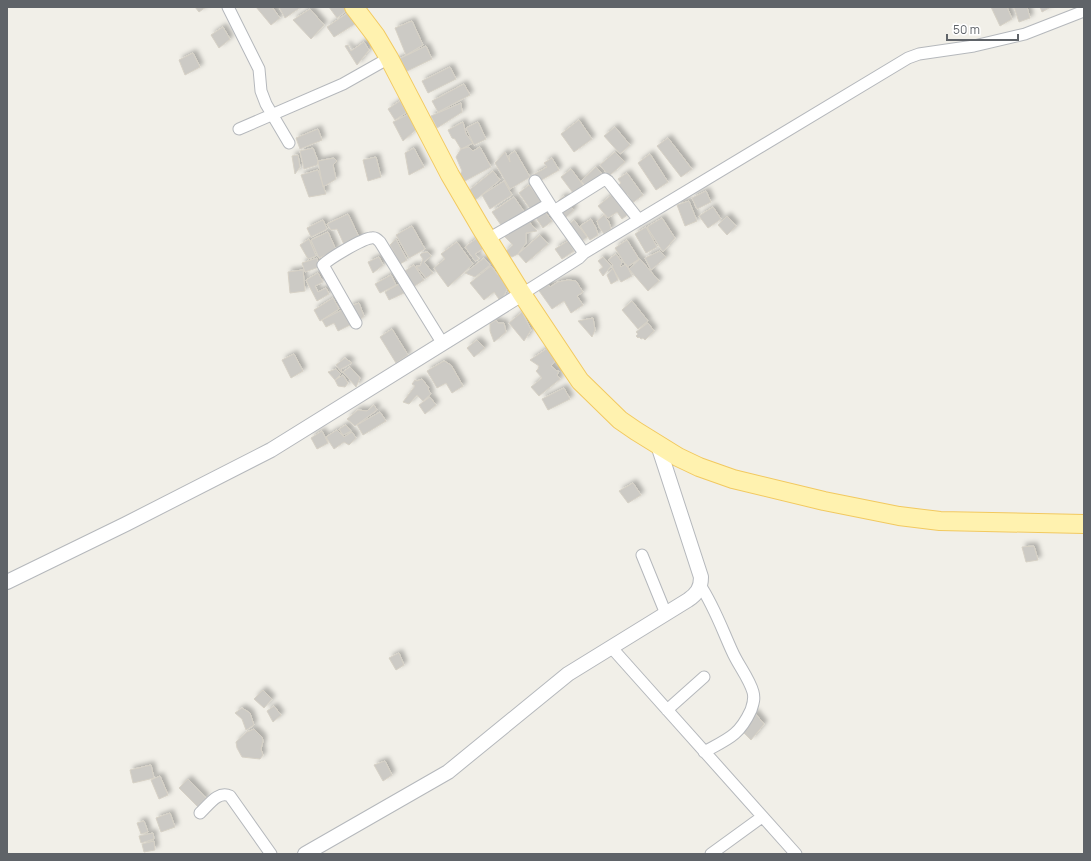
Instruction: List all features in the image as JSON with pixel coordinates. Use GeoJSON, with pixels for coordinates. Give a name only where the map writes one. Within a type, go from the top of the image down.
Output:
{"type":"FeatureCollection","features":[{"type":"Feature","properties":{"kind":"main road"},"geometry":{"type":"LineString","coordinates":[[354,7],[376,36],[389,58],[450,175],[522,294],[580,380],[620,420],[678,457],[699,466],[732,479],[824,501],[899,516],[940,521],[1084,524]]}},
{"type":"Feature","properties":{"kind":"street"},"geometry":{"type":"LineString","coordinates":[[228,7],[259,69],[261,91],[266,104],[289,143]]}},
{"type":"Feature","properties":{"kind":"street"},"geometry":{"type":"LineString","coordinates":[[7,582],[126,524],[271,450],[443,344],[584,253],[908,58],[919,54],[974,46],[1025,34],[1080,10]]}},
{"type":"Feature","properties":{"kind":"street"},"geometry":{"type":"LineString","coordinates":[[239,129],[343,84],[389,58]]}},
{"type":"Feature","properties":{"kind":"street"},"geometry":{"type":"LineString","coordinates":[[488,239],[552,208],[605,179],[639,220]]}},
{"type":"Feature","properties":{"kind":"street"},"geometry":{"type":"LineString","coordinates":[[535,181],[584,253]]}},
{"type":"Feature","properties":{"kind":"street"},"geometry":{"type":"LineString","coordinates":[[356,323],[323,265],[345,250],[371,238],[376,238],[380,242],[443,344]]}},
{"type":"Feature","properties":{"kind":"street"},"geometry":{"type":"LineString","coordinates":[[305,854],[448,772],[568,674],[696,595],[701,577],[658,445]]}},
{"type":"Feature","properties":{"kind":"street"},"geometry":{"type":"LineString","coordinates":[[642,555],[666,614]]}},
{"type":"Feature","properties":{"kind":"street"},"geometry":{"type":"LineString","coordinates":[[700,585],[710,601],[733,654],[752,688],[754,699],[748,716],[738,732],[704,752]]}},
{"type":"Feature","properties":{"kind":"street"},"geometry":{"type":"LineString","coordinates":[[611,647],[796,854]]}},
{"type":"Feature","properties":{"kind":"street"},"geometry":{"type":"LineString","coordinates":[[667,710],[704,676]]}},
{"type":"Feature","properties":{"kind":"street"},"geometry":{"type":"LineString","coordinates":[[200,813],[220,795],[225,794],[230,796],[271,854]]}},
{"type":"Feature","properties":{"kind":"street"},"geometry":{"type":"LineString","coordinates":[[710,854],[762,817]]}},
{"type":"Feature","properties":{"kind":"building"},"geometry":{"type":"Polygon","coordinates":[[[195,7],[206,7],[199,12],[195,7]]]}},
{"type":"Feature","properties":{"kind":"building"},"geometry":{"type":"Polygon","coordinates":[[[256,7],[272,7],[280,18],[271,25],[256,7]]]}},
{"type":"Feature","properties":{"kind":"building"},"geometry":{"type":"Polygon","coordinates":[[[279,7],[301,7],[285,18],[279,7]]]}},
{"type":"Feature","properties":{"kind":"building"},"geometry":{"type":"Polygon","coordinates":[[[329,7],[345,7],[347,10],[337,18],[329,7]]]}},
{"type":"Feature","properties":{"kind":"building"},"geometry":{"type":"Polygon","coordinates":[[[991,7],[1007,7],[1012,19],[1000,26],[991,7]]]}},
{"type":"Feature","properties":{"kind":"building"},"geometry":{"type":"Polygon","coordinates":[[[1014,7],[1027,7],[1030,18],[1019,22],[1014,7]]]}},
{"type":"Feature","properties":{"kind":"building"},"geometry":{"type":"Polygon","coordinates":[[[1040,7],[1051,7],[1042,12],[1040,7]]]}},
{"type":"Feature","properties":{"kind":"building"},"geometry":{"type":"Polygon","coordinates":[[[310,9],[324,25],[311,39],[293,20],[310,9]]]}},
{"type":"Feature","properties":{"kind":"building"},"geometry":{"type":"Polygon","coordinates":[[[349,12],[358,22],[334,37],[327,27],[349,12]]]}},
{"type":"Feature","properties":{"kind":"building"},"geometry":{"type":"Polygon","coordinates":[[[412,21],[423,45],[406,55],[395,28],[412,21]]]}},
{"type":"Feature","properties":{"kind":"building"},"geometry":{"type":"Polygon","coordinates":[[[223,27],[230,39],[219,48],[211,35],[223,27]]]}},
{"type":"Feature","properties":{"kind":"building"},"geometry":{"type":"Polygon","coordinates":[[[364,42],[369,50],[357,65],[345,46],[348,45],[351,51],[364,42]]]}},
{"type":"Feature","properties":{"kind":"building"},"geometry":{"type":"Polygon","coordinates":[[[426,46],[432,59],[403,73],[393,62],[426,46]]]}},
{"type":"Feature","properties":{"kind":"building"},"geometry":{"type":"Polygon","coordinates":[[[193,53],[200,67],[185,75],[179,60],[193,53]]]}},
{"type":"Feature","properties":{"kind":"building"},"geometry":{"type":"Polygon","coordinates":[[[450,67],[456,79],[428,93],[422,81],[450,67]]]}},
{"type":"Feature","properties":{"kind":"building"},"geometry":{"type":"Polygon","coordinates":[[[464,84],[470,95],[438,112],[432,101],[464,84]]]}},
{"type":"Feature","properties":{"kind":"building"},"geometry":{"type":"Polygon","coordinates":[[[400,101],[407,112],[395,120],[388,109],[400,101]]]}},
{"type":"Feature","properties":{"kind":"building"},"geometry":{"type":"Polygon","coordinates":[[[461,103],[462,112],[437,128],[431,116],[461,103]]]}},
{"type":"Feature","properties":{"kind":"building"},"geometry":{"type":"Polygon","coordinates":[[[413,112],[420,126],[403,141],[393,122],[413,112]]]}},
{"type":"Feature","properties":{"kind":"building"},"geometry":{"type":"Polygon","coordinates":[[[579,120],[592,139],[574,152],[561,134],[579,120]]]}},
{"type":"Feature","properties":{"kind":"building"},"geometry":{"type":"Polygon","coordinates":[[[463,122],[466,134],[473,143],[461,149],[455,139],[452,138],[448,130],[463,122]]]}},
{"type":"Feature","properties":{"kind":"building"},"geometry":{"type":"Polygon","coordinates":[[[478,122],[486,139],[474,145],[466,128],[478,122]]]}},
{"type":"Feature","properties":{"kind":"building"},"geometry":{"type":"Polygon","coordinates":[[[615,127],[630,145],[620,154],[604,136],[615,127]]]}},
{"type":"Feature","properties":{"kind":"building"},"geometry":{"type":"Polygon","coordinates":[[[318,129],[322,140],[300,149],[296,138],[318,129]]]}},
{"type":"Feature","properties":{"kind":"building"},"geometry":{"type":"Polygon","coordinates":[[[668,138],[692,169],[681,177],[657,146],[668,138]]]}},
{"type":"Feature","properties":{"kind":"building"},"geometry":{"type":"Polygon","coordinates":[[[469,147],[473,151],[480,147],[491,167],[463,182],[460,175],[462,171],[456,157],[461,149],[469,147]]]}},
{"type":"Feature","properties":{"kind":"building"},"geometry":{"type":"Polygon","coordinates":[[[313,148],[318,161],[317,165],[304,169],[300,151],[313,148]]]}},
{"type":"Feature","properties":{"kind":"building"},"geometry":{"type":"Polygon","coordinates":[[[414,148],[424,167],[409,175],[405,153],[414,148]]]}},
{"type":"Feature","properties":{"kind":"building"},"geometry":{"type":"Polygon","coordinates":[[[515,151],[530,177],[510,189],[495,163],[505,152],[510,162],[509,155],[515,151]]]}},
{"type":"Feature","properties":{"kind":"building"},"geometry":{"type":"Polygon","coordinates":[[[615,152],[625,162],[609,176],[600,165],[615,152]]]}},
{"type":"Feature","properties":{"kind":"building"},"geometry":{"type":"Polygon","coordinates":[[[650,154],[668,182],[656,190],[638,163],[650,154]]]}},
{"type":"Feature","properties":{"kind":"building"},"geometry":{"type":"Polygon","coordinates":[[[298,155],[300,167],[295,174],[292,156],[298,155]]]}},
{"type":"Feature","properties":{"kind":"building"},"geometry":{"type":"Polygon","coordinates":[[[376,157],[381,177],[368,181],[363,160],[376,157]]]}},
{"type":"Feature","properties":{"kind":"building"},"geometry":{"type":"Polygon","coordinates":[[[334,158],[337,161],[333,165],[336,179],[323,187],[318,161],[334,158]]]}},
{"type":"Feature","properties":{"kind":"building"},"geometry":{"type":"Polygon","coordinates":[[[552,158],[559,170],[538,182],[533,175],[547,167],[544,163],[552,158]]]}},
{"type":"Feature","properties":{"kind":"building"},"geometry":{"type":"Polygon","coordinates":[[[596,167],[604,176],[590,190],[581,181],[596,167]]]}},
{"type":"Feature","properties":{"kind":"building"},"geometry":{"type":"Polygon","coordinates":[[[571,169],[583,185],[573,193],[561,177],[571,169]]]}},
{"type":"Feature","properties":{"kind":"building"},"geometry":{"type":"Polygon","coordinates":[[[318,170],[326,194],[309,197],[301,175],[318,170]]]}},
{"type":"Feature","properties":{"kind":"building"},"geometry":{"type":"Polygon","coordinates":[[[493,171],[500,180],[474,201],[467,192],[493,171]]]}},
{"type":"Feature","properties":{"kind":"building"},"geometry":{"type":"Polygon","coordinates":[[[627,173],[643,195],[631,204],[628,202],[631,200],[627,194],[624,196],[618,186],[621,183],[618,179],[627,173]]]}},
{"type":"Feature","properties":{"kind":"building"},"geometry":{"type":"Polygon","coordinates":[[[504,181],[512,195],[490,209],[482,195],[504,181]]]}},
{"type":"Feature","properties":{"kind":"building"},"geometry":{"type":"Polygon","coordinates":[[[529,185],[542,202],[531,210],[519,193],[529,185]]]}},
{"type":"Feature","properties":{"kind":"building"},"geometry":{"type":"Polygon","coordinates":[[[706,191],[711,202],[697,209],[692,198],[706,191]]]}},
{"type":"Feature","properties":{"kind":"building"},"geometry":{"type":"Polygon","coordinates":[[[614,193],[630,213],[622,219],[617,212],[608,218],[598,206],[614,193]]]}},
{"type":"Feature","properties":{"kind":"building"},"geometry":{"type":"Polygon","coordinates":[[[564,196],[572,204],[571,207],[574,210],[563,220],[560,203],[558,201],[564,196]]]}},
{"type":"Feature","properties":{"kind":"building"},"geometry":{"type":"Polygon","coordinates":[[[514,197],[525,213],[503,228],[492,212],[514,197]]]}},
{"type":"Feature","properties":{"kind":"building"},"geometry":{"type":"Polygon","coordinates":[[[689,201],[697,221],[685,226],[677,205],[689,201]]]}},
{"type":"Feature","properties":{"kind":"building"},"geometry":{"type":"Polygon","coordinates":[[[713,207],[721,219],[708,228],[699,216],[713,207]]]}},
{"type":"Feature","properties":{"kind":"building"},"geometry":{"type":"Polygon","coordinates":[[[545,212],[552,221],[543,228],[536,218],[545,212]]]}},
{"type":"Feature","properties":{"kind":"building"},"geometry":{"type":"Polygon","coordinates":[[[348,214],[361,241],[346,249],[337,229],[331,230],[327,224],[348,214]]]}},
{"type":"Feature","properties":{"kind":"building"},"geometry":{"type":"Polygon","coordinates":[[[604,215],[609,222],[611,229],[604,234],[597,221],[604,215]]]}},
{"type":"Feature","properties":{"kind":"building"},"geometry":{"type":"Polygon","coordinates":[[[727,216],[736,226],[727,235],[718,225],[727,216]]]}},
{"type":"Feature","properties":{"kind":"building"},"geometry":{"type":"Polygon","coordinates":[[[525,217],[537,231],[526,233],[526,243],[518,254],[512,257],[504,253],[513,245],[502,234],[525,217]]]}},
{"type":"Feature","properties":{"kind":"building"},"geometry":{"type":"Polygon","coordinates":[[[662,218],[675,238],[663,252],[647,227],[662,218]]]}},
{"type":"Feature","properties":{"kind":"building"},"geometry":{"type":"Polygon","coordinates":[[[591,219],[598,235],[590,240],[580,226],[591,219]]]}},
{"type":"Feature","properties":{"kind":"building"},"geometry":{"type":"Polygon","coordinates":[[[323,220],[327,229],[311,237],[307,228],[323,220]]]}},
{"type":"Feature","properties":{"kind":"building"},"geometry":{"type":"Polygon","coordinates":[[[574,220],[587,237],[576,246],[565,228],[574,220]]]}},
{"type":"Feature","properties":{"kind":"building"},"geometry":{"type":"Polygon","coordinates":[[[412,226],[425,249],[409,258],[396,235],[412,226]]]}},
{"type":"Feature","properties":{"kind":"building"},"geometry":{"type":"Polygon","coordinates":[[[646,227],[657,247],[646,253],[635,234],[646,227]]]}},
{"type":"Feature","properties":{"kind":"building"},"geometry":{"type":"Polygon","coordinates":[[[328,232],[336,250],[319,258],[311,240],[328,232]]]}},
{"type":"Feature","properties":{"kind":"building"},"geometry":{"type":"Polygon","coordinates":[[[540,235],[548,244],[526,263],[518,254],[540,235]]]}},
{"type":"Feature","properties":{"kind":"building"},"geometry":{"type":"Polygon","coordinates":[[[309,239],[316,256],[308,259],[300,245],[309,239]]]}},
{"type":"Feature","properties":{"kind":"building"},"geometry":{"type":"Polygon","coordinates":[[[396,239],[407,260],[400,264],[390,245],[396,239]]]}},
{"type":"Feature","properties":{"kind":"building"},"geometry":{"type":"Polygon","coordinates":[[[476,239],[480,240],[485,247],[475,254],[479,259],[475,261],[465,247],[476,239]]]}},
{"type":"Feature","properties":{"kind":"building"},"geometry":{"type":"Polygon","coordinates":[[[627,240],[639,259],[627,267],[615,248],[627,240]]]}},
{"type":"Feature","properties":{"kind":"building"},"geometry":{"type":"Polygon","coordinates":[[[568,241],[574,251],[562,259],[555,249],[568,241]]]}},
{"type":"Feature","properties":{"kind":"building"},"geometry":{"type":"Polygon","coordinates":[[[457,242],[473,264],[448,287],[434,268],[445,259],[441,254],[457,242]]]}},
{"type":"Feature","properties":{"kind":"building"},"geometry":{"type":"Polygon","coordinates":[[[660,251],[666,257],[651,270],[645,258],[660,251]]]}},
{"type":"Feature","properties":{"kind":"building"},"geometry":{"type":"Polygon","coordinates":[[[428,252],[431,256],[424,262],[433,273],[426,278],[416,266],[420,266],[423,259],[420,255],[428,252]]]}},
{"type":"Feature","properties":{"kind":"building"},"geometry":{"type":"Polygon","coordinates":[[[616,254],[622,262],[620,266],[621,267],[626,264],[632,276],[621,282],[612,267],[613,265],[608,260],[616,254]]]}},
{"type":"Feature","properties":{"kind":"building"},"geometry":{"type":"Polygon","coordinates":[[[379,257],[383,265],[373,273],[368,262],[379,257]]]}},
{"type":"Feature","properties":{"kind":"building"},"geometry":{"type":"Polygon","coordinates":[[[603,257],[611,266],[603,276],[599,270],[603,267],[598,261],[603,257]]]}},
{"type":"Feature","properties":{"kind":"building"},"geometry":{"type":"Polygon","coordinates":[[[317,258],[319,267],[305,272],[302,263],[317,258]]]}},
{"type":"Feature","properties":{"kind":"building"},"geometry":{"type":"Polygon","coordinates":[[[484,258],[490,265],[475,277],[465,273],[484,258]]]}},
{"type":"Feature","properties":{"kind":"building"},"geometry":{"type":"Polygon","coordinates":[[[640,259],[659,281],[648,291],[629,269],[640,259]]]}},
{"type":"Feature","properties":{"kind":"building"},"geometry":{"type":"Polygon","coordinates":[[[414,265],[424,280],[410,289],[403,278],[408,275],[405,271],[414,265]]]}},
{"type":"Feature","properties":{"kind":"building"},"geometry":{"type":"Polygon","coordinates":[[[491,266],[498,275],[501,273],[503,282],[509,285],[501,302],[494,292],[484,300],[470,283],[491,266]]]}},
{"type":"Feature","properties":{"kind":"building"},"geometry":{"type":"Polygon","coordinates":[[[613,268],[618,280],[611,284],[607,275],[613,268]]]}},
{"type":"Feature","properties":{"kind":"building"},"geometry":{"type":"Polygon","coordinates":[[[303,270],[305,291],[290,293],[288,272],[303,270]]]}},
{"type":"Feature","properties":{"kind":"building"},"geometry":{"type":"Polygon","coordinates":[[[318,273],[323,282],[315,286],[318,292],[326,288],[329,294],[317,301],[306,280],[318,273]]]}},
{"type":"Feature","properties":{"kind":"building"},"geometry":{"type":"Polygon","coordinates":[[[391,275],[396,285],[380,293],[375,284],[391,275]]]}},
{"type":"Feature","properties":{"kind":"building"},"geometry":{"type":"Polygon","coordinates":[[[568,280],[576,281],[583,292],[577,296],[583,305],[571,313],[564,301],[552,309],[537,288],[546,281],[550,287],[558,282],[568,280]]]}},
{"type":"Feature","properties":{"kind":"building"},"geometry":{"type":"Polygon","coordinates":[[[399,284],[404,293],[389,300],[385,292],[399,284]]]}},
{"type":"Feature","properties":{"kind":"building"},"geometry":{"type":"Polygon","coordinates":[[[333,298],[339,309],[320,321],[314,310],[333,298]]]}},
{"type":"Feature","properties":{"kind":"building"},"geometry":{"type":"Polygon","coordinates":[[[632,301],[648,321],[638,329],[622,310],[632,301]]]}},
{"type":"Feature","properties":{"kind":"building"},"geometry":{"type":"Polygon","coordinates":[[[359,303],[364,316],[356,323],[349,307],[359,303]]]}},
{"type":"Feature","properties":{"kind":"building"},"geometry":{"type":"Polygon","coordinates":[[[344,309],[352,324],[338,331],[334,323],[326,327],[322,320],[344,309]]]}},
{"type":"Feature","properties":{"kind":"building"},"geometry":{"type":"Polygon","coordinates":[[[522,312],[531,330],[524,341],[509,323],[522,312]]]}},
{"type":"Feature","properties":{"kind":"building"},"geometry":{"type":"Polygon","coordinates":[[[593,318],[595,330],[592,337],[578,321],[593,318]]]}},
{"type":"Feature","properties":{"kind":"building"},"geometry":{"type":"Polygon","coordinates":[[[496,320],[498,323],[504,323],[506,332],[494,342],[490,331],[490,324],[496,320]]]}},
{"type":"Feature","properties":{"kind":"building"},"geometry":{"type":"Polygon","coordinates":[[[648,323],[654,331],[645,340],[643,338],[638,338],[636,336],[638,334],[636,332],[648,323]]]}},
{"type":"Feature","properties":{"kind":"building"},"geometry":{"type":"Polygon","coordinates":[[[392,329],[408,355],[396,363],[380,337],[392,329]]]}},
{"type":"Feature","properties":{"kind":"building"},"geometry":{"type":"Polygon","coordinates":[[[477,340],[485,348],[474,357],[467,348],[477,340]]]}},
{"type":"Feature","properties":{"kind":"building"},"geometry":{"type":"Polygon","coordinates":[[[548,348],[555,358],[551,366],[559,371],[557,375],[560,379],[539,396],[531,387],[542,378],[536,371],[539,366],[530,360],[548,348]]]}},
{"type":"Feature","properties":{"kind":"building"},"geometry":{"type":"Polygon","coordinates":[[[294,354],[303,371],[291,378],[282,360],[294,354]]]}},
{"type":"Feature","properties":{"kind":"building"},"geometry":{"type":"Polygon","coordinates":[[[345,358],[352,363],[341,369],[342,373],[336,365],[345,358]]]}},
{"type":"Feature","properties":{"kind":"building"},"geometry":{"type":"Polygon","coordinates":[[[444,361],[451,365],[463,386],[452,393],[446,383],[437,388],[427,371],[444,361]]]}},
{"type":"Feature","properties":{"kind":"building"},"geometry":{"type":"Polygon","coordinates":[[[350,367],[360,378],[356,387],[343,372],[350,367]]]}},
{"type":"Feature","properties":{"kind":"building"},"geometry":{"type":"Polygon","coordinates":[[[336,369],[341,374],[335,380],[328,372],[336,369]]]}},
{"type":"Feature","properties":{"kind":"building"},"geometry":{"type":"Polygon","coordinates":[[[343,375],[348,383],[345,387],[338,386],[335,380],[343,375]]]}},
{"type":"Feature","properties":{"kind":"building"},"geometry":{"type":"Polygon","coordinates":[[[422,379],[429,388],[428,389],[431,394],[423,401],[417,395],[409,404],[403,402],[415,386],[412,384],[415,380],[417,381],[422,379]]]}},
{"type":"Feature","properties":{"kind":"building"},"geometry":{"type":"Polygon","coordinates":[[[564,388],[570,399],[548,410],[542,399],[564,388]]]}},
{"type":"Feature","properties":{"kind":"building"},"geometry":{"type":"Polygon","coordinates":[[[430,397],[436,405],[425,414],[419,405],[430,397]]]}},
{"type":"Feature","properties":{"kind":"building"},"geometry":{"type":"Polygon","coordinates":[[[374,405],[377,410],[355,426],[347,419],[358,410],[367,411],[374,405]]]}},
{"type":"Feature","properties":{"kind":"building"},"geometry":{"type":"Polygon","coordinates":[[[380,412],[386,421],[363,435],[357,425],[380,412]]]}},
{"type":"Feature","properties":{"kind":"building"},"geometry":{"type":"Polygon","coordinates":[[[346,425],[351,431],[343,435],[339,429],[346,425]]]}},
{"type":"Feature","properties":{"kind":"building"},"geometry":{"type":"Polygon","coordinates":[[[337,430],[344,437],[352,432],[356,438],[349,445],[344,442],[334,449],[326,437],[337,430]]]}},
{"type":"Feature","properties":{"kind":"building"},"geometry":{"type":"Polygon","coordinates":[[[322,431],[328,443],[317,449],[311,438],[322,431]]]}},
{"type":"Feature","properties":{"kind":"building"},"geometry":{"type":"Polygon","coordinates":[[[633,483],[641,495],[628,503],[619,491],[633,483]]]}},
{"type":"Feature","properties":{"kind":"building"},"geometry":{"type":"Polygon","coordinates":[[[1034,546],[1038,560],[1026,562],[1022,547],[1034,546]]]}},
{"type":"Feature","properties":{"kind":"building"},"geometry":{"type":"Polygon","coordinates":[[[399,653],[404,665],[396,670],[389,658],[399,653]]]}},
{"type":"Feature","properties":{"kind":"building"},"geometry":{"type":"Polygon","coordinates":[[[263,690],[272,699],[264,708],[254,699],[263,690]]]}},
{"type":"Feature","properties":{"kind":"building"},"geometry":{"type":"Polygon","coordinates":[[[274,706],[281,715],[273,722],[267,711],[274,706]]]}},
{"type":"Feature","properties":{"kind":"building"},"geometry":{"type":"Polygon","coordinates":[[[242,708],[250,713],[254,725],[246,730],[242,719],[235,713],[242,708]]]}},
{"type":"Feature","properties":{"kind":"building"},"geometry":{"type":"Polygon","coordinates":[[[754,712],[764,724],[751,740],[742,731],[754,712]]]}},
{"type":"Feature","properties":{"kind":"building"},"geometry":{"type":"Polygon","coordinates":[[[254,729],[262,737],[263,741],[261,749],[263,755],[260,759],[242,757],[237,748],[236,742],[247,732],[254,729]]]}},
{"type":"Feature","properties":{"kind":"building"},"geometry":{"type":"Polygon","coordinates":[[[385,761],[392,775],[383,781],[374,765],[385,761]]]}},
{"type":"Feature","properties":{"kind":"building"},"geometry":{"type":"Polygon","coordinates":[[[151,765],[154,778],[133,783],[130,770],[151,765]]]}},
{"type":"Feature","properties":{"kind":"building"},"geometry":{"type":"Polygon","coordinates":[[[160,776],[168,795],[159,799],[151,780],[160,776]]]}},
{"type":"Feature","properties":{"kind":"building"},"geometry":{"type":"Polygon","coordinates":[[[188,779],[206,798],[198,807],[179,788],[188,779]]]}},
{"type":"Feature","properties":{"kind":"building"},"geometry":{"type":"Polygon","coordinates":[[[170,813],[175,827],[161,832],[156,818],[170,813]]]}},
{"type":"Feature","properties":{"kind":"building"},"geometry":{"type":"Polygon","coordinates":[[[144,821],[148,832],[141,834],[137,823],[144,821]]]}},
{"type":"Feature","properties":{"kind":"building"},"geometry":{"type":"Polygon","coordinates":[[[153,833],[154,839],[141,843],[139,836],[153,833]]]}},
{"type":"Feature","properties":{"kind":"building"},"geometry":{"type":"Polygon","coordinates":[[[154,841],[155,850],[144,852],[142,844],[154,841]]]}}]}
